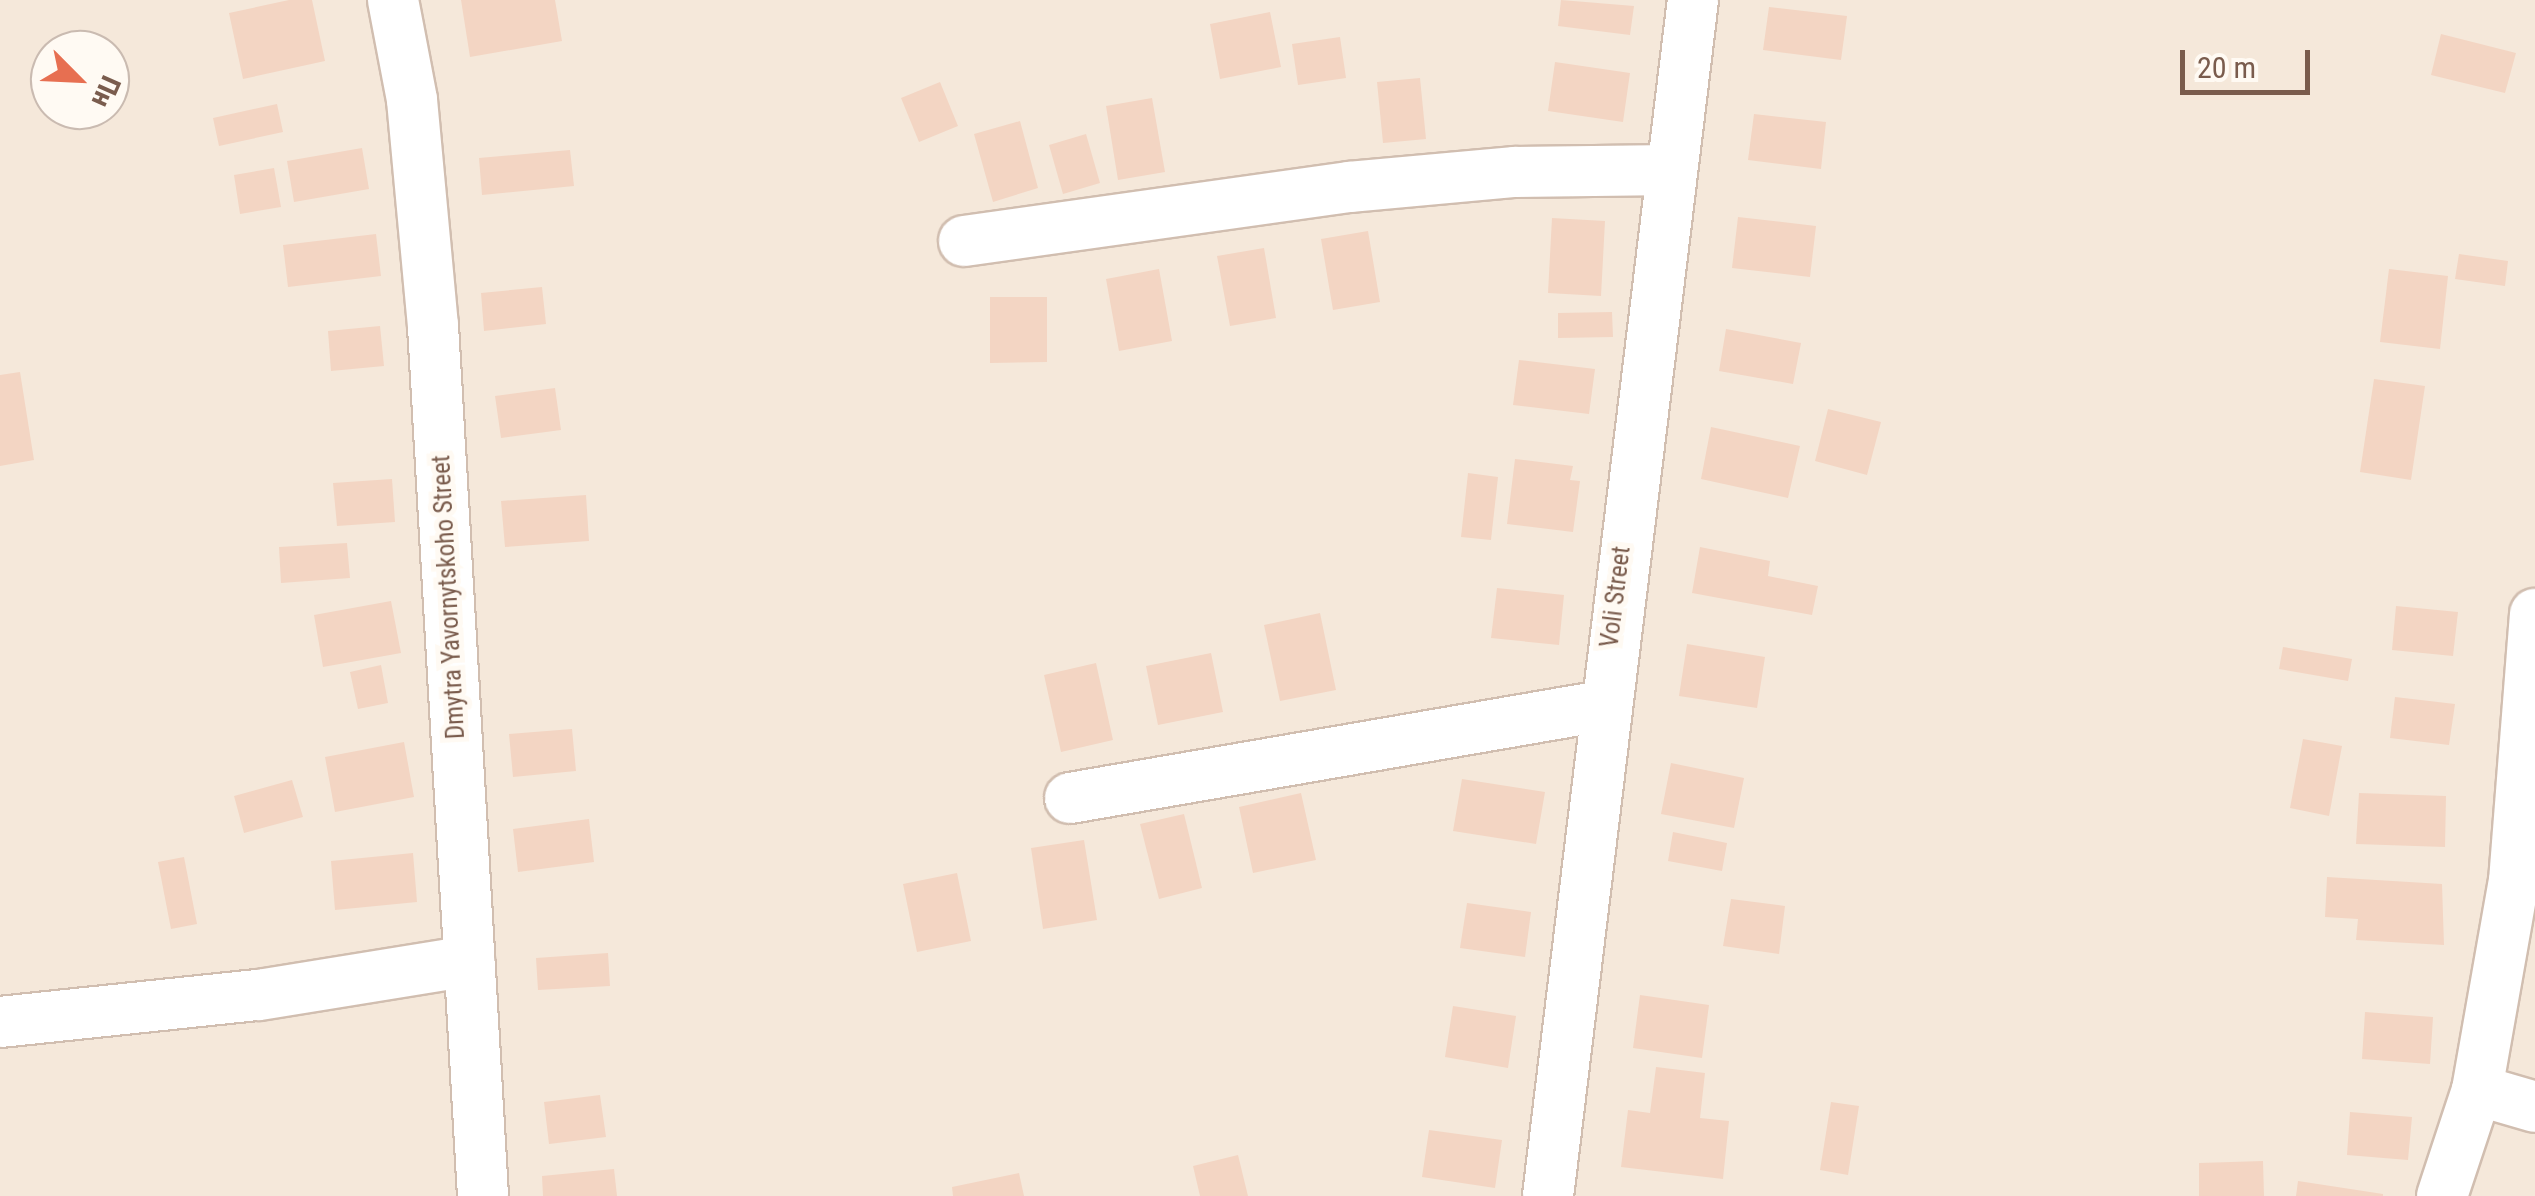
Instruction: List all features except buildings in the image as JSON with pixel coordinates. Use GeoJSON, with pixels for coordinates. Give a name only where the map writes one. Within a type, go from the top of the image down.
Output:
{"type":"FeatureCollection","features":[{"type":"Feature","properties":{"kind":"street","name":"Dmytra Yavornytskoho Street"},"geometry":{"type":"LineString","coordinates":[[393,0],[412,100],[433,326],[483,1196]]}},
{"type":"Feature","properties":{"kind":"street","name":"Voli Street"},"geometry":{"type":"LineString","coordinates":[[1548,1196],[1602,706],[1693,0]]}},
{"type":"Feature","properties":{"kind":"street"},"geometry":{"type":"LineString","coordinates":[[964,242],[1349,187],[1515,172],[1672,170]]}},
{"type":"Feature","properties":{"kind":"street"},"geometry":{"type":"LineString","coordinates":[[2442,1196],[2477,1090],[2514,881],[2535,614]]}},
{"type":"Feature","properties":{"kind":"street"},"geometry":{"type":"LineString","coordinates":[[1070,798],[1602,706]]}},
{"type":"Feature","properties":{"kind":"street"},"geometry":{"type":"LineString","coordinates":[[0,1022],[259,996],[468,961]]}},
{"type":"Feature","properties":{"kind":"street"},"geometry":{"type":"LineString","coordinates":[[2477,1090],[2535,1108]]}},
{"type":"Feature","properties":{"kind":"shaded area"},"geometry":{"type":"Polygon","coordinates":[[[0,0],[2535,0],[2535,1196],[0,1196],[0,0]]]}}]}
